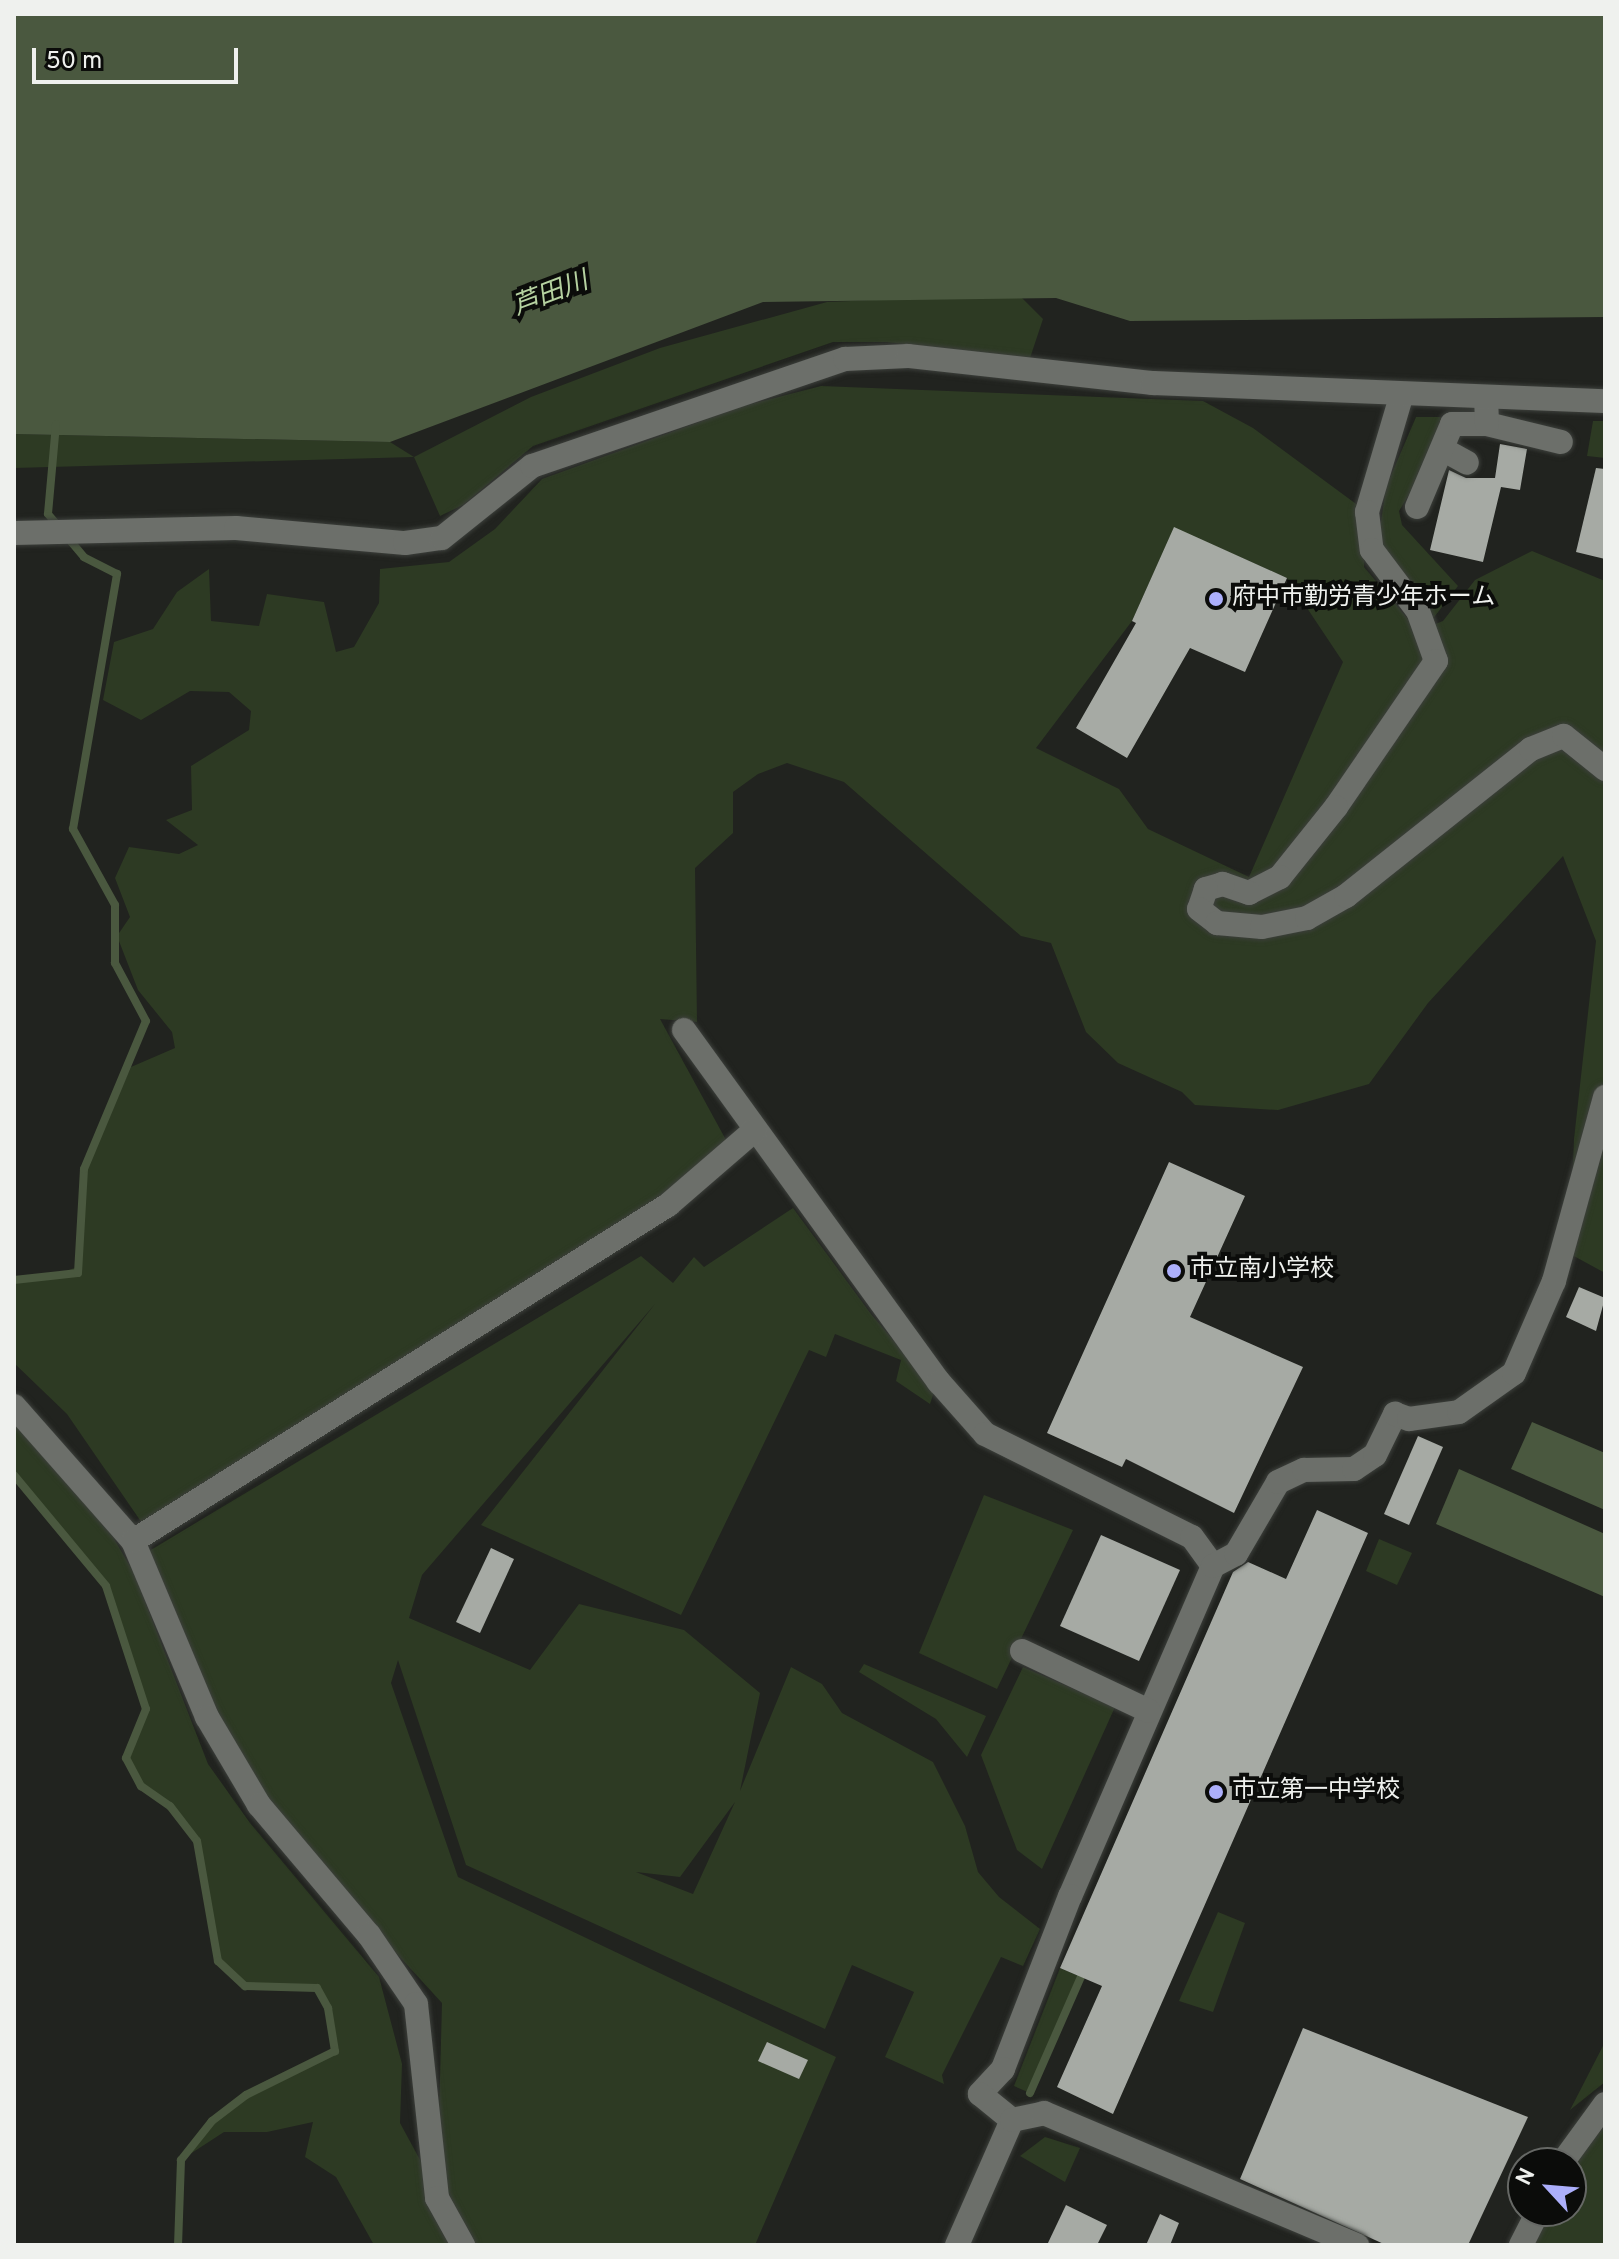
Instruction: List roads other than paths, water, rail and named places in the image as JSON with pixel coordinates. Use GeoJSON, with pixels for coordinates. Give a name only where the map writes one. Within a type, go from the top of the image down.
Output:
{"type":"FeatureCollection","features":[{"type":"Feature","properties":{"kind":"street"},"geometry":{"type":"LineString","coordinates":[[14,533],[236,528],[405,543],[442,538],[532,466],[845,359],[908,356],[1153,383],[1401,397],[1605,401]]}},
{"type":"Feature","properties":{"kind":"street"},"geometry":{"type":"LineString","coordinates":[[1401,397],[1367,512],[1372,550],[1418,611],[1436,661],[1336,807],[1280,877],[1249,893],[1223,884],[1206,889],[1199,909],[1217,923],[1262,927],[1307,918],[1346,896],[1531,749],[1564,736],[1605,769]]}},
{"type":"Feature","properties":{"kind":"street"},"geometry":{"type":"LineString","coordinates":[[1486,399],[1487,424]]}},
{"type":"Feature","properties":{"kind":"street"},"geometry":{"type":"LineString","coordinates":[[1417,507],[1444,450],[1443,438],[1452,424],[1487,424],[1561,442]]}},
{"type":"Feature","properties":{"kind":"street"},"geometry":{"type":"LineString","coordinates":[[1444,450],[1467,463]]}},
{"type":"Feature","properties":{"kind":"street"},"geometry":{"type":"LineString","coordinates":[[684,1030],[939,1382],[985,1434],[1192,1537],[1213,1566]]}},
{"type":"Feature","properties":{"kind":"street"},"geometry":{"type":"LineString","coordinates":[[1012,2120],[980,2094],[1003,2069],[1149,1711],[1213,1566],[1236,1554],[1278,1482],[1304,1470],[1354,1469],[1375,1455],[1395,1414],[1409,1419],[1459,1412],[1514,1373],[1554,1281],[1605,1097]]}},
{"type":"Feature","properties":{"kind":"street"},"geometry":{"type":"LineString","coordinates":[[133,1541],[668,1205],[755,1130]]}},
{"type":"Feature","properties":{"kind":"street"},"geometry":{"type":"LineString","coordinates":[[14,1406],[133,1541],[207,1717],[259,1805],[369,1935],[416,2004],[437,2198],[463,2245]]}},
{"type":"Feature","properties":{"kind":"street"},"geometry":{"type":"LineString","coordinates":[[1022,1651],[1149,1711]]}},
{"type":"Feature","properties":{"kind":"street"},"geometry":{"type":"LineString","coordinates":[[1574,2147],[1605,2104]]}},
{"type":"Feature","properties":{"kind":"street"},"geometry":{"type":"LineString","coordinates":[[1012,2120],[1044,2113],[1357,2245]]}},
{"type":"Feature","properties":{"kind":"street"},"geometry":{"type":"LineString","coordinates":[[957,2245],[1012,2120]]}},
{"type":"Feature","properties":{"kind":"street"},"geometry":{"type":"LineString","coordinates":[[1521,2245],[1530,2227]]}},
{"type":"Feature","properties":{"kind":"water","name":"芦田川"},"geometry":{"type":"Polygon","coordinates":[[[14,14],[1605,14],[1605,317],[1130,321],[1056,298],[763,302],[390,442],[14,434],[14,14]]]}},
{"type":"Feature","properties":{"kind":"water"},"geometry":{"type":"Polygon","coordinates":[[[1532,1422],[1605,1453],[1605,1510],[1511,1469],[1532,1422]]]}},
{"type":"Feature","properties":{"kind":"water"},"geometry":{"type":"Polygon","coordinates":[[[1459,1469],[1605,1534],[1605,1597],[1436,1524],[1459,1469]]]}},
{"type":"Feature","properties":{"kind":"waterway"},"geometry":{"type":"LineString","coordinates":[[56,424],[48,514],[58,526]]}},
{"type":"Feature","properties":{"kind":"waterway"},"geometry":{"type":"LineString","coordinates":[[14,1280],[78,1273],[84,1169],[146,1021],[115,963],[115,905],[73,829],[117,574],[84,557],[67,537]]}},
{"type":"Feature","properties":{"kind":"waterway"},"geometry":{"type":"LineString","coordinates":[[14,1475],[106,1586],[146,1709],[126,1758],[141,1786],[170,1806],[197,1841],[218,1961],[245,1986],[317,1988],[328,2008],[335,2051],[246,2095],[212,2121],[181,2160],[178,2245]]}},
{"type":"Feature","properties":{"kind":"waterway"},"geometry":{"type":"LineString","coordinates":[[1030,2093],[1081,1977]]}},
{"type":"Feature","properties":{"kind":"place","name":"府中市勤労青少年ホーム"},"geometry":{"type":"Point","coordinates":[1216,599]}},
{"type":"Feature","properties":{"kind":"place","name":"市立南小学校"},"geometry":{"type":"Point","coordinates":[1174,1271]}},
{"type":"Feature","properties":{"kind":"place","name":"市立第一中学校"},"geometry":{"type":"Point","coordinates":[1216,1792]}}]}
